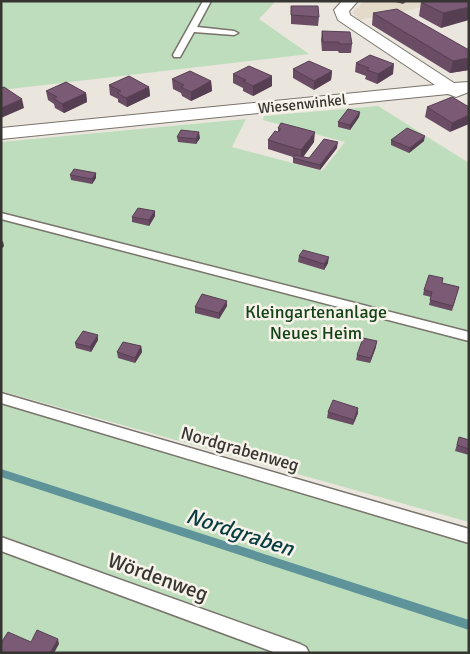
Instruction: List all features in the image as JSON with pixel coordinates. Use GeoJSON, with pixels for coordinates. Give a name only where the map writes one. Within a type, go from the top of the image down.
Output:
{"type":"FeatureCollection","features":[{"type":"Feature","properties":{"kind":"street"},"geometry":{"type":"LineString","coordinates":[[351,1],[341,10],[343,17],[460,88],[469,99]]}},
{"type":"Feature","properties":{"kind":"street","name":"Wiesenwinkel"},"geometry":{"type":"LineString","coordinates":[[1,134],[460,88]]}},
{"type":"Feature","properties":{"kind":"lane"},"geometry":{"type":"LineString","coordinates":[[177,55],[207,1]]}},
{"type":"Feature","properties":{"kind":"lane"},"geometry":{"type":"LineString","coordinates":[[191,28],[234,33]]}},
{"type":"Feature","properties":{"kind":"lane"},"geometry":{"type":"LineString","coordinates":[[1,216],[469,337]]}},
{"type":"Feature","properties":{"kind":"lane","name":"Nordgrabenweg"},"geometry":{"type":"LineString","coordinates":[[1,398],[469,536]]}},
{"type":"Feature","properties":{"kind":"lane","name":"Wördenweg"},"geometry":{"type":"LineString","coordinates":[[1,544],[300,653]]}},
{"type":"Feature","properties":{"kind":"shaded area"},"geometry":{"type":"Polygon","coordinates":[[[364,1],[444,1],[399,13],[359,20],[353,12],[364,1]]]}},
{"type":"Feature","properties":{"kind":"green space"},"geometry":{"type":"Polygon","coordinates":[[[1,1],[276,1],[259,19],[309,54],[1,90],[1,1]]]}},
{"type":"Feature","properties":{"kind":"green space","name":"Kleingartenanlage Neues Heim"},"geometry":{"type":"Polygon","coordinates":[[[378,106],[469,163],[469,522],[1,391],[1,142],[246,119],[232,147],[322,171],[345,142],[263,120],[264,116],[378,106]]]}},
{"type":"Feature","properties":{"kind":"green space"},"geometry":{"type":"Polygon","coordinates":[[[1,392],[469,543],[469,653],[1,653],[1,392]]]}},
{"type":"Feature","properties":{"kind":"building"},"geometry":{"type":"Polygon","coordinates":[[[469,1],[469,7],[443,13],[421,2],[469,1]]]}},
{"type":"Feature","properties":{"kind":"building"},"geometry":{"type":"Polygon","coordinates":[[[291,6],[318,6],[319,17],[291,15],[291,6]]]}},
{"type":"Feature","properties":{"kind":"building"},"geometry":{"type":"Polygon","coordinates":[[[397,9],[469,50],[469,58],[453,61],[373,13],[397,9]]]}},
{"type":"Feature","properties":{"kind":"building"},"geometry":{"type":"Polygon","coordinates":[[[322,31],[350,32],[352,44],[323,42],[322,31]]]}},
{"type":"Feature","properties":{"kind":"building"},"geometry":{"type":"Polygon","coordinates":[[[370,55],[394,64],[378,74],[356,63],[370,55]]]}},
{"type":"Feature","properties":{"kind":"building"},"geometry":{"type":"Polygon","coordinates":[[[309,61],[332,71],[314,81],[293,69],[309,61]]]}},
{"type":"Feature","properties":{"kind":"building"},"geometry":{"type":"Polygon","coordinates":[[[249,66],[272,76],[253,86],[243,81],[246,80],[233,74],[249,66]]]}},
{"type":"Feature","properties":{"kind":"building"},"geometry":{"type":"Polygon","coordinates":[[[190,71],[211,81],[191,92],[181,87],[184,85],[172,79],[190,71]]]}},
{"type":"Feature","properties":{"kind":"building"},"geometry":{"type":"Polygon","coordinates":[[[129,76],[149,87],[126,98],[117,93],[121,91],[109,85],[129,76]]]}},
{"type":"Feature","properties":{"kind":"building"},"geometry":{"type":"Polygon","coordinates":[[[66,82],[86,93],[62,104],[53,98],[57,97],[46,91],[66,82]]]}},
{"type":"Feature","properties":{"kind":"building"},"geometry":{"type":"Polygon","coordinates":[[[4,87],[22,99],[1,108],[1,88],[4,87]]]}},
{"type":"Feature","properties":{"kind":"building"},"geometry":{"type":"Polygon","coordinates":[[[452,97],[469,107],[469,115],[452,123],[427,107],[452,97]]]}},
{"type":"Feature","properties":{"kind":"building"},"geometry":{"type":"Polygon","coordinates":[[[348,109],[360,112],[350,125],[338,122],[348,109]]]}},
{"type":"Feature","properties":{"kind":"building"},"geometry":{"type":"Polygon","coordinates":[[[281,123],[315,132],[301,150],[268,140],[275,131],[278,132],[281,129],[278,128],[281,123]]]}},
{"type":"Feature","properties":{"kind":"building"},"geometry":{"type":"Polygon","coordinates":[[[407,128],[425,136],[410,148],[391,140],[407,128]]]}},
{"type":"Feature","properties":{"kind":"building"},"geometry":{"type":"Polygon","coordinates":[[[181,130],[199,132],[196,139],[177,137],[181,130]]]}},
{"type":"Feature","properties":{"kind":"building"},"geometry":{"type":"Polygon","coordinates":[[[324,139],[338,142],[320,165],[293,158],[295,155],[309,158],[324,139]]]}},
{"type":"Feature","properties":{"kind":"building"},"geometry":{"type":"Polygon","coordinates":[[[74,169],[96,173],[92,179],[70,175],[74,169]]]}},
{"type":"Feature","properties":{"kind":"building"},"geometry":{"type":"Polygon","coordinates":[[[138,208],[155,211],[149,220],[132,217],[138,208]]]}},
{"type":"Feature","properties":{"kind":"building"},"geometry":{"type":"Polygon","coordinates":[[[303,250],[329,257],[324,264],[299,256],[303,250]]]}},
{"type":"Feature","properties":{"kind":"building"},"geometry":{"type":"Polygon","coordinates":[[[429,275],[443,278],[442,283],[459,287],[453,306],[430,300],[432,292],[424,290],[429,275]]]}},
{"type":"Feature","properties":{"kind":"building"},"geometry":{"type":"Polygon","coordinates":[[[202,294],[227,301],[219,313],[195,307],[202,294]]]}},
{"type":"Feature","properties":{"kind":"building"},"geometry":{"type":"Polygon","coordinates":[[[83,331],[98,335],[90,347],[75,343],[83,331]]]}},
{"type":"Feature","properties":{"kind":"building"},"geometry":{"type":"Polygon","coordinates":[[[363,338],[377,341],[371,358],[357,355],[363,338]]]}},
{"type":"Feature","properties":{"kind":"building"},"geometry":{"type":"Polygon","coordinates":[[[123,342],[141,346],[135,358],[117,352],[123,342]]]}},
{"type":"Feature","properties":{"kind":"building"},"geometry":{"type":"Polygon","coordinates":[[[333,400],[358,408],[354,420],[328,412],[333,400]]]}},
{"type":"Feature","properties":{"kind":"building"},"geometry":{"type":"Polygon","coordinates":[[[459,437],[469,440],[469,449],[457,445],[459,437]]]}},
{"type":"Feature","properties":{"kind":"building"},"geometry":{"type":"Polygon","coordinates":[[[37,630],[58,639],[50,653],[1,653],[1,643],[8,632],[31,642],[37,630]]]}},
{"type":"Feature","properties":{"kind":"waterway","name":"Nordgraben"},"geometry":{"type":"LineString","coordinates":[[1,473],[469,625]]}}]}
